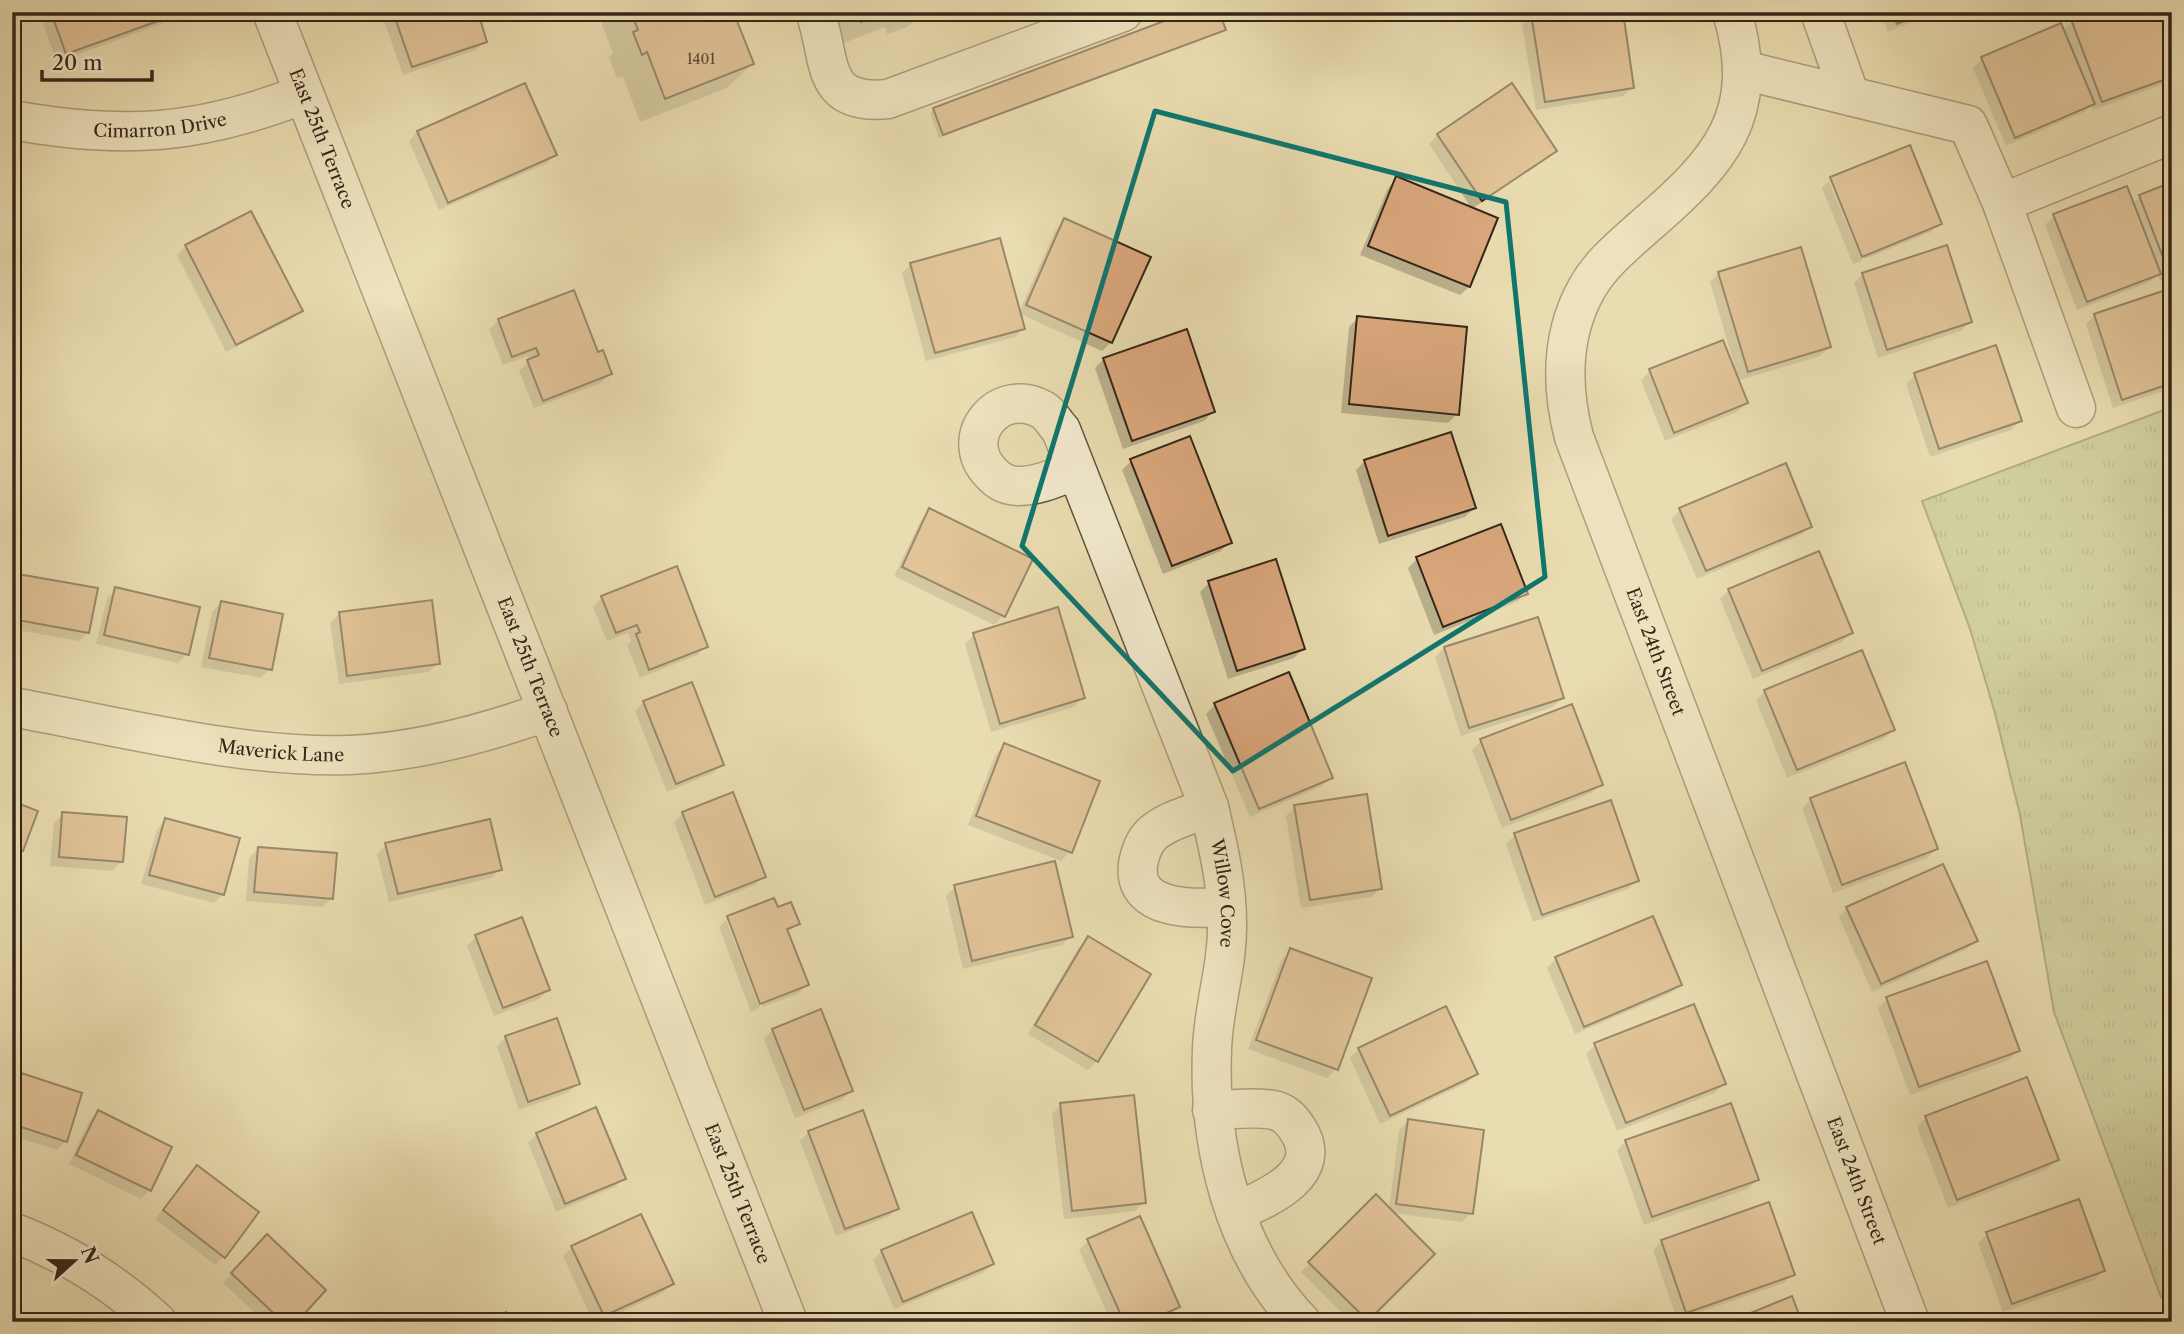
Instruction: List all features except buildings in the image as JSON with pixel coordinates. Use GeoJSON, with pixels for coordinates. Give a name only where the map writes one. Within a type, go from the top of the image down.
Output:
{"type":"FeatureCollection","features":[{"type":"Feature","properties":{"kind":"street","name":"East 25th Terrace"},"geometry":{"type":"LineString","coordinates":[[272,12],[788,1322]]}},
{"type":"Feature","properties":{"kind":"street"},"geometry":{"type":"LineString","coordinates":[[815,12],[823,34],[828,72],[838,86],[871,101],[888,99],[1123,12]]}},
{"type":"Feature","properties":{"kind":"street","name":"East 24th Street"},"geometry":{"type":"LineString","coordinates":[[1732,12],[1740,37],[1743,70],[1737,116],[1707,168],[1610,257],[1587,288],[1569,335],[1564,369],[1565,403],[1574,438],[1910,1322]]}},
{"type":"Feature","properties":{"kind":"street"},"geometry":{"type":"LineString","coordinates":[[1820,12],[1850,96]]}},
{"type":"Feature","properties":{"kind":"street"},"geometry":{"type":"LineString","coordinates":[[1743,70],[1968,125],[2002,203],[2076,408]]}},
{"type":"Feature","properties":{"kind":"street","name":"Cimarron Drive"},"geometry":{"type":"LineString","coordinates":[[12,120],[51,127],[131,134],[192,128],[263,110],[304,94]]}},
{"type":"Feature","properties":{"kind":"street"},"geometry":{"type":"LineString","coordinates":[[2002,203],[2172,134]]}},
{"type":"Feature","properties":{"kind":"street","name":"Willow Cove"},"geometry":{"type":"LineString","coordinates":[[1076,470],[1209,807],[1223,869],[1226,907],[1225,966],[1212,1049],[1212,1110],[1219,1162],[1236,1212],[1266,1275],[1301,1322]]}},
{"type":"Feature","properties":{"kind":"street","name":"Maverick Lane"},"geometry":{"type":"LineString","coordinates":[[12,707],[234,747],[290,754],[350,755],[433,745],[494,731],[548,711]]}},
{"type":"Feature","properties":{"kind":"street"},"geometry":{"type":"LineString","coordinates":[[1209,807],[1151,834],[1141,850],[1138,869],[1143,886],[1154,899],[1193,909],[1226,907]]}},
{"type":"Feature","properties":{"kind":"street"},"geometry":{"type":"LineString","coordinates":[[1212,1110],[1275,1110],[1291,1119],[1301,1135],[1305,1153],[1300,1172],[1288,1185],[1270,1197],[1236,1212]]}},
{"type":"Feature","properties":{"kind":"street"},"geometry":{"type":"LineString","coordinates":[[12,1231],[89,1268],[131,1298],[157,1322]]}},
{"type":"Feature","properties":{"kind":"highlighted area"},"geometry":{"type":"Polygon","coordinates":[[[1155,111],[1506,202],[1545,577],[1233,771],[1022,546],[1155,111]]]}},
{"type":"Feature","properties":{"kind":"green space"},"geometry":{"type":"Polygon","coordinates":[[[2172,407],[2172,1293],[2161,1297],[2054,1012],[2020,815],[1995,713],[1970,629],[1922,501],[2172,407]]]}}]}
